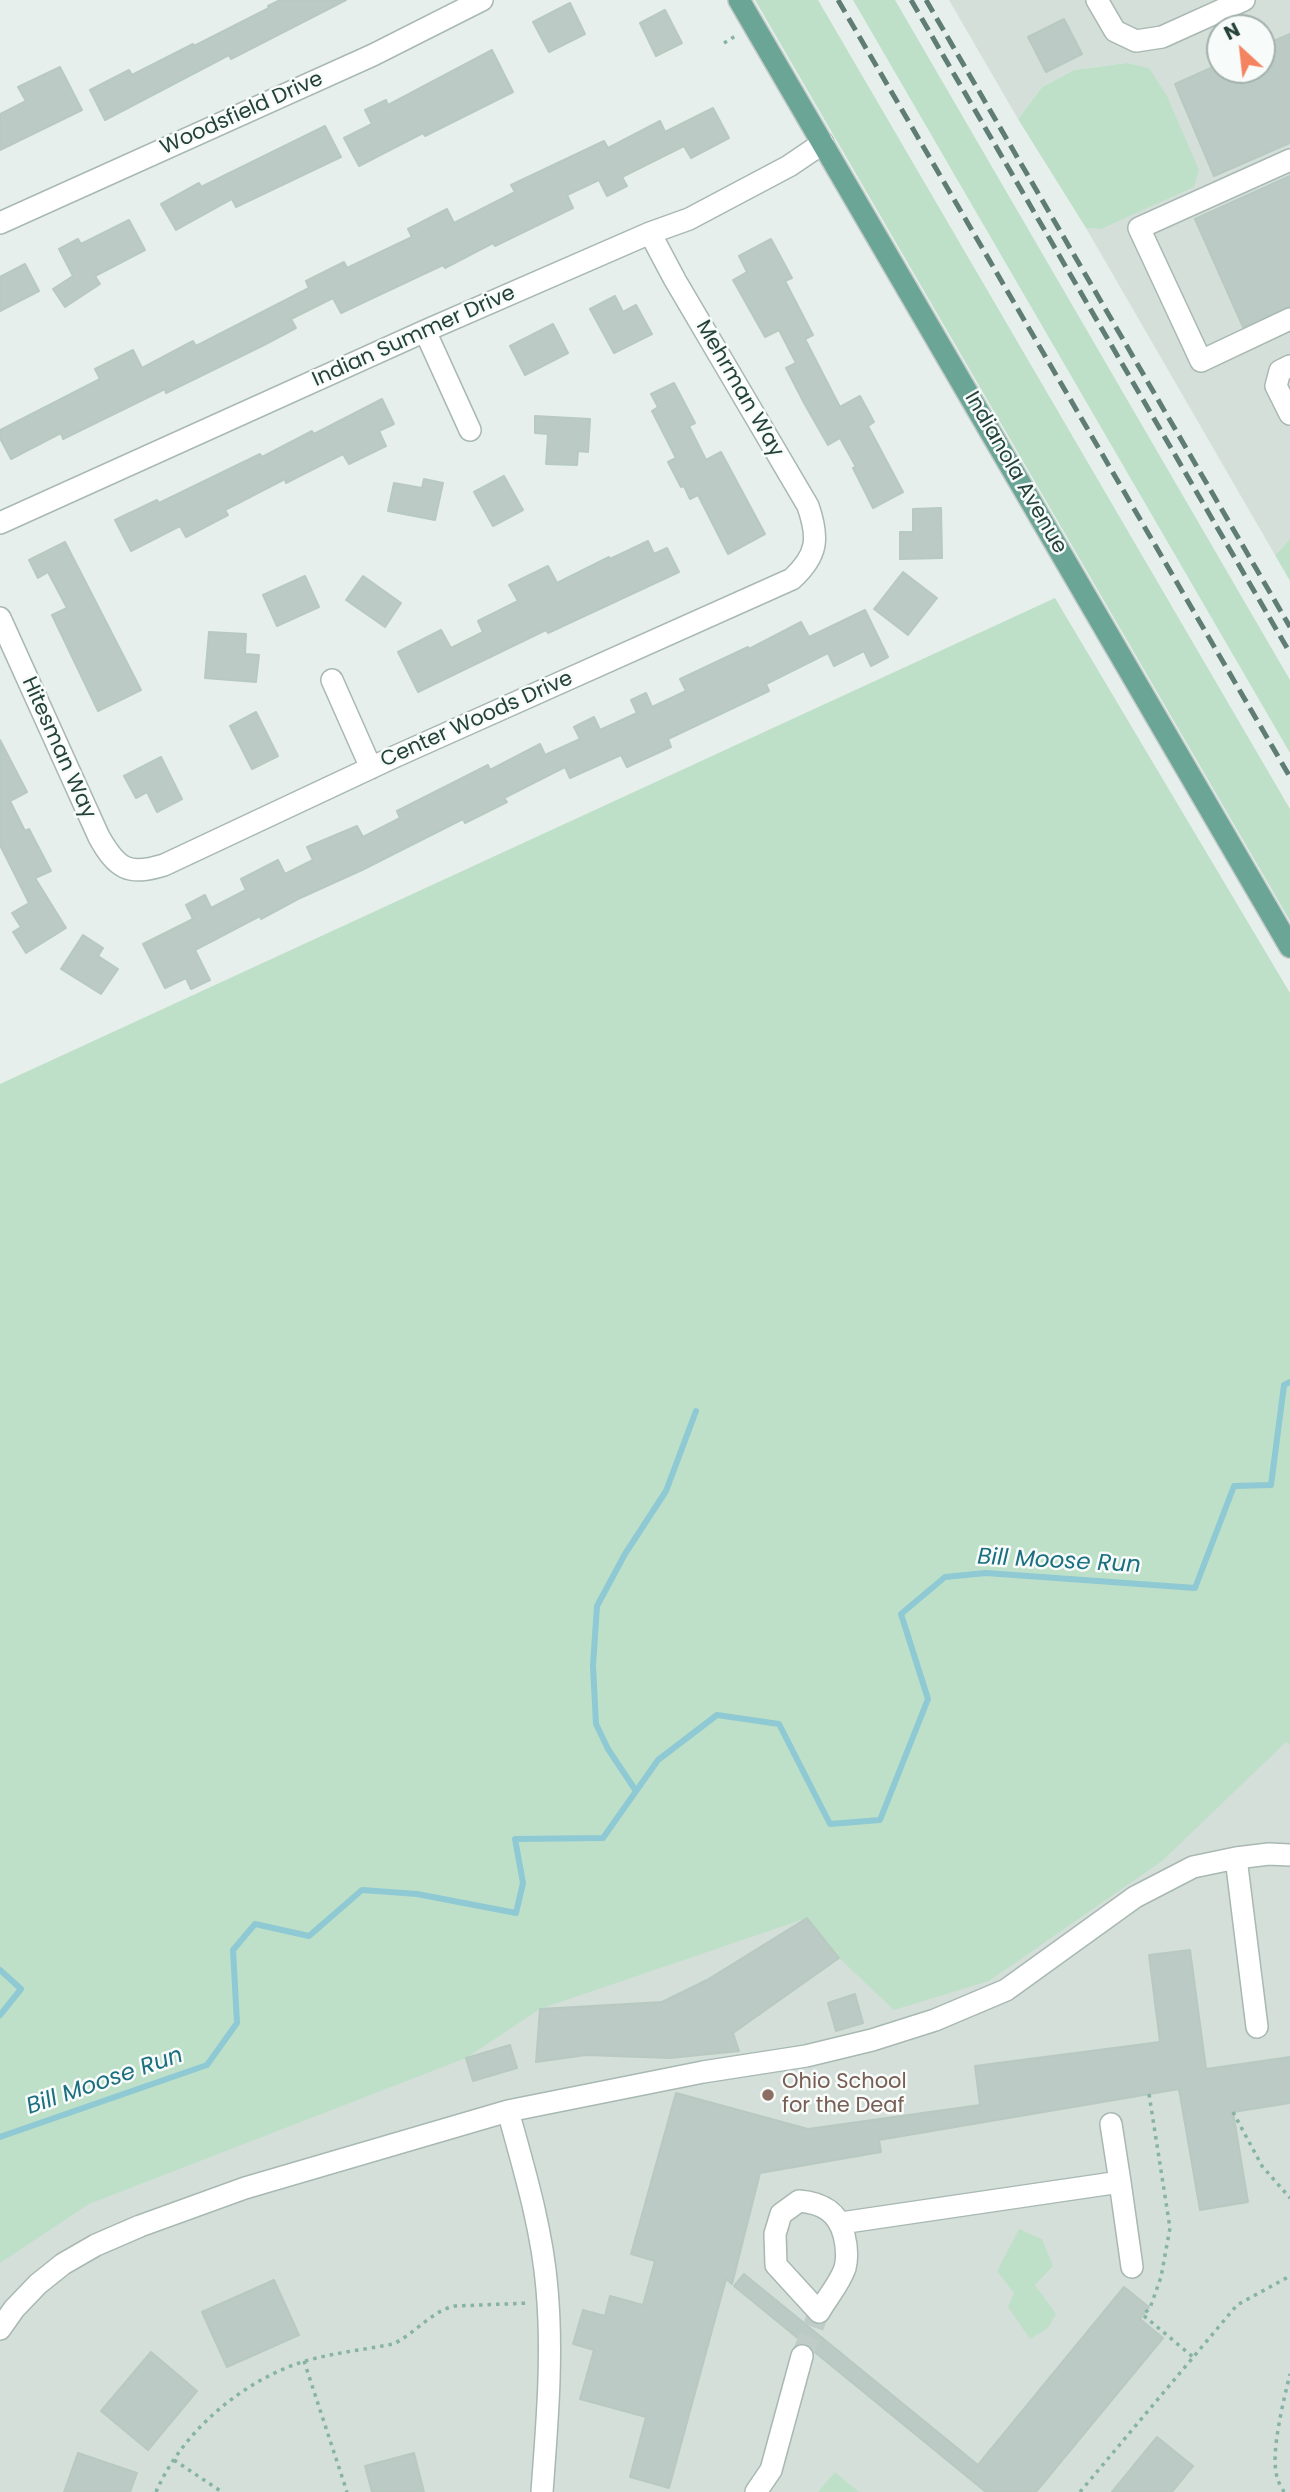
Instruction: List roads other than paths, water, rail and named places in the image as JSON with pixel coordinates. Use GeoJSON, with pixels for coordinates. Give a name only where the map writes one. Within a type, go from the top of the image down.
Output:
{"type":"FeatureCollection","features":[{"type":"Feature","properties":{"kind":"main road","name":"Indianola Avenue"},"geometry":{"type":"LineString","coordinates":[[739,0],[1290,947]]}},
{"type":"Feature","properties":{"kind":"street","name":"Woodsfield Drive"},"geometry":{"type":"LineString","coordinates":[[0,223],[373,55],[482,0]]}},
{"type":"Feature","properties":{"kind":"street"},"geometry":{"type":"LineString","coordinates":[[1097,0],[1115,31],[1136,41],[1162,37],[1244,0]]}},
{"type":"Feature","properties":{"kind":"street","name":"Indian Summer Drive"},"geometry":{"type":"LineString","coordinates":[[0,523],[425,331],[650,233],[689,219],[789,166],[824,142]]}},
{"type":"Feature","properties":{"kind":"street"},"geometry":{"type":"LineString","coordinates":[[1290,159],[1139,228],[1201,361],[1290,319]]}},
{"type":"Feature","properties":{"kind":"street","name":"Mehrman Way"},"geometry":{"type":"LineString","coordinates":[[650,233],[807,506],[815,527],[814,549]]}},
{"type":"Feature","properties":{"kind":"street"},"geometry":{"type":"LineString","coordinates":[[425,331],[470,430]]}},
{"type":"Feature","properties":{"kind":"street"},"geometry":{"type":"LineString","coordinates":[[1290,366],[1280,371],[1276,386],[1290,414]]}},
{"type":"Feature","properties":{"kind":"street","name":"Center Woods Drive"},"geometry":{"type":"LineString","coordinates":[[127,870],[146,870],[164,865],[371,768],[792,579],[806,566],[814,549]]}},
{"type":"Feature","properties":{"kind":"street","name":"Hitesman Way"},"geometry":{"type":"LineString","coordinates":[[0,618],[99,837],[110,856],[127,870]]}},
{"type":"Feature","properties":{"kind":"street"},"geometry":{"type":"LineString","coordinates":[[332,680],[371,768]]}},
{"type":"Feature","properties":{"kind":"street"},"geometry":{"type":"LineString","coordinates":[[0,2329],[14,2309],[38,2284],[63,2264],[96,2245],[245,2188],[508,2111],[703,2072],[806,2056],[872,2040],[935,2020],[1006,1990],[1135,1897],[1193,1867],[1236,1858],[1269,1854],[1290,1855]]}},
{"type":"Feature","properties":{"kind":"street"},"geometry":{"type":"LineString","coordinates":[[1236,1858],[1257,2027]]}},
{"type":"Feature","properties":{"kind":"street"},"geometry":{"type":"LineString","coordinates":[[508,2111],[533,2203],[547,2302],[550,2393],[542,2492]]}},
{"type":"Feature","properties":{"kind":"street"},"geometry":{"type":"LineString","coordinates":[[1111,2124],[1132,2267]]}},
{"type":"Feature","properties":{"kind":"street"},"geometry":{"type":"LineString","coordinates":[[841,2223],[1120,2182]]}},
{"type":"Feature","properties":{"kind":"street"},"geometry":{"type":"LineString","coordinates":[[799,2201],[813,2202],[834,2212],[841,2223],[848,2251],[844,2270],[819,2312],[776,2265],[775,2234],[781,2214],[799,2201]]}},
{"type":"Feature","properties":{"kind":"street"},"geometry":{"type":"LineString","coordinates":[[756,2492],[771,2470],[802,2356]]}},
{"type":"Feature","properties":{"kind":"waterway","name":"Bill Moose Run"},"geometry":{"type":"LineString","coordinates":[[0,2137],[207,2065],[237,2023],[233,1950],[255,1924],[309,1936],[362,1890],[417,1894],[516,1913],[523,1883],[515,1839],[603,1838],[658,1760],[717,1715],[779,1724],[830,1824],[880,1820],[928,1699],[901,1614],[945,1577],[986,1573],[1195,1588],[1234,1486],[1271,1485],[1284,1385],[1290,1382]]}},
{"type":"Feature","properties":{"kind":"waterway"},"geometry":{"type":"LineString","coordinates":[[636,1791],[608,1749],[596,1724],[593,1666],[597,1606],[625,1554],[666,1491],[696,1411]]}},
{"type":"Feature","properties":{"kind":"waterway","name":"Bill Moose Run"},"geometry":{"type":"LineString","coordinates":[[0,1970],[21,1989],[0,2015]]}},
{"type":"Feature","properties":{"kind":"tunnel"},"geometry":{"type":"LineString","coordinates":[[802,2356],[819,2312]]}},
{"type":"Feature","properties":{"kind":"railway"},"geometry":{"type":"LineString","coordinates":[[838,0],[1290,777]]}},
{"type":"Feature","properties":{"kind":"railway"},"geometry":{"type":"LineString","coordinates":[[911,0],[1290,653]]}},
{"type":"Feature","properties":{"kind":"railway"},"geometry":{"type":"LineString","coordinates":[[926,0],[1290,627]]}},
{"type":"Feature","properties":{"kind":"place","name":"Ohio School for the Deaf"},"geometry":{"type":"Point","coordinates":[768,2095]}}]}
